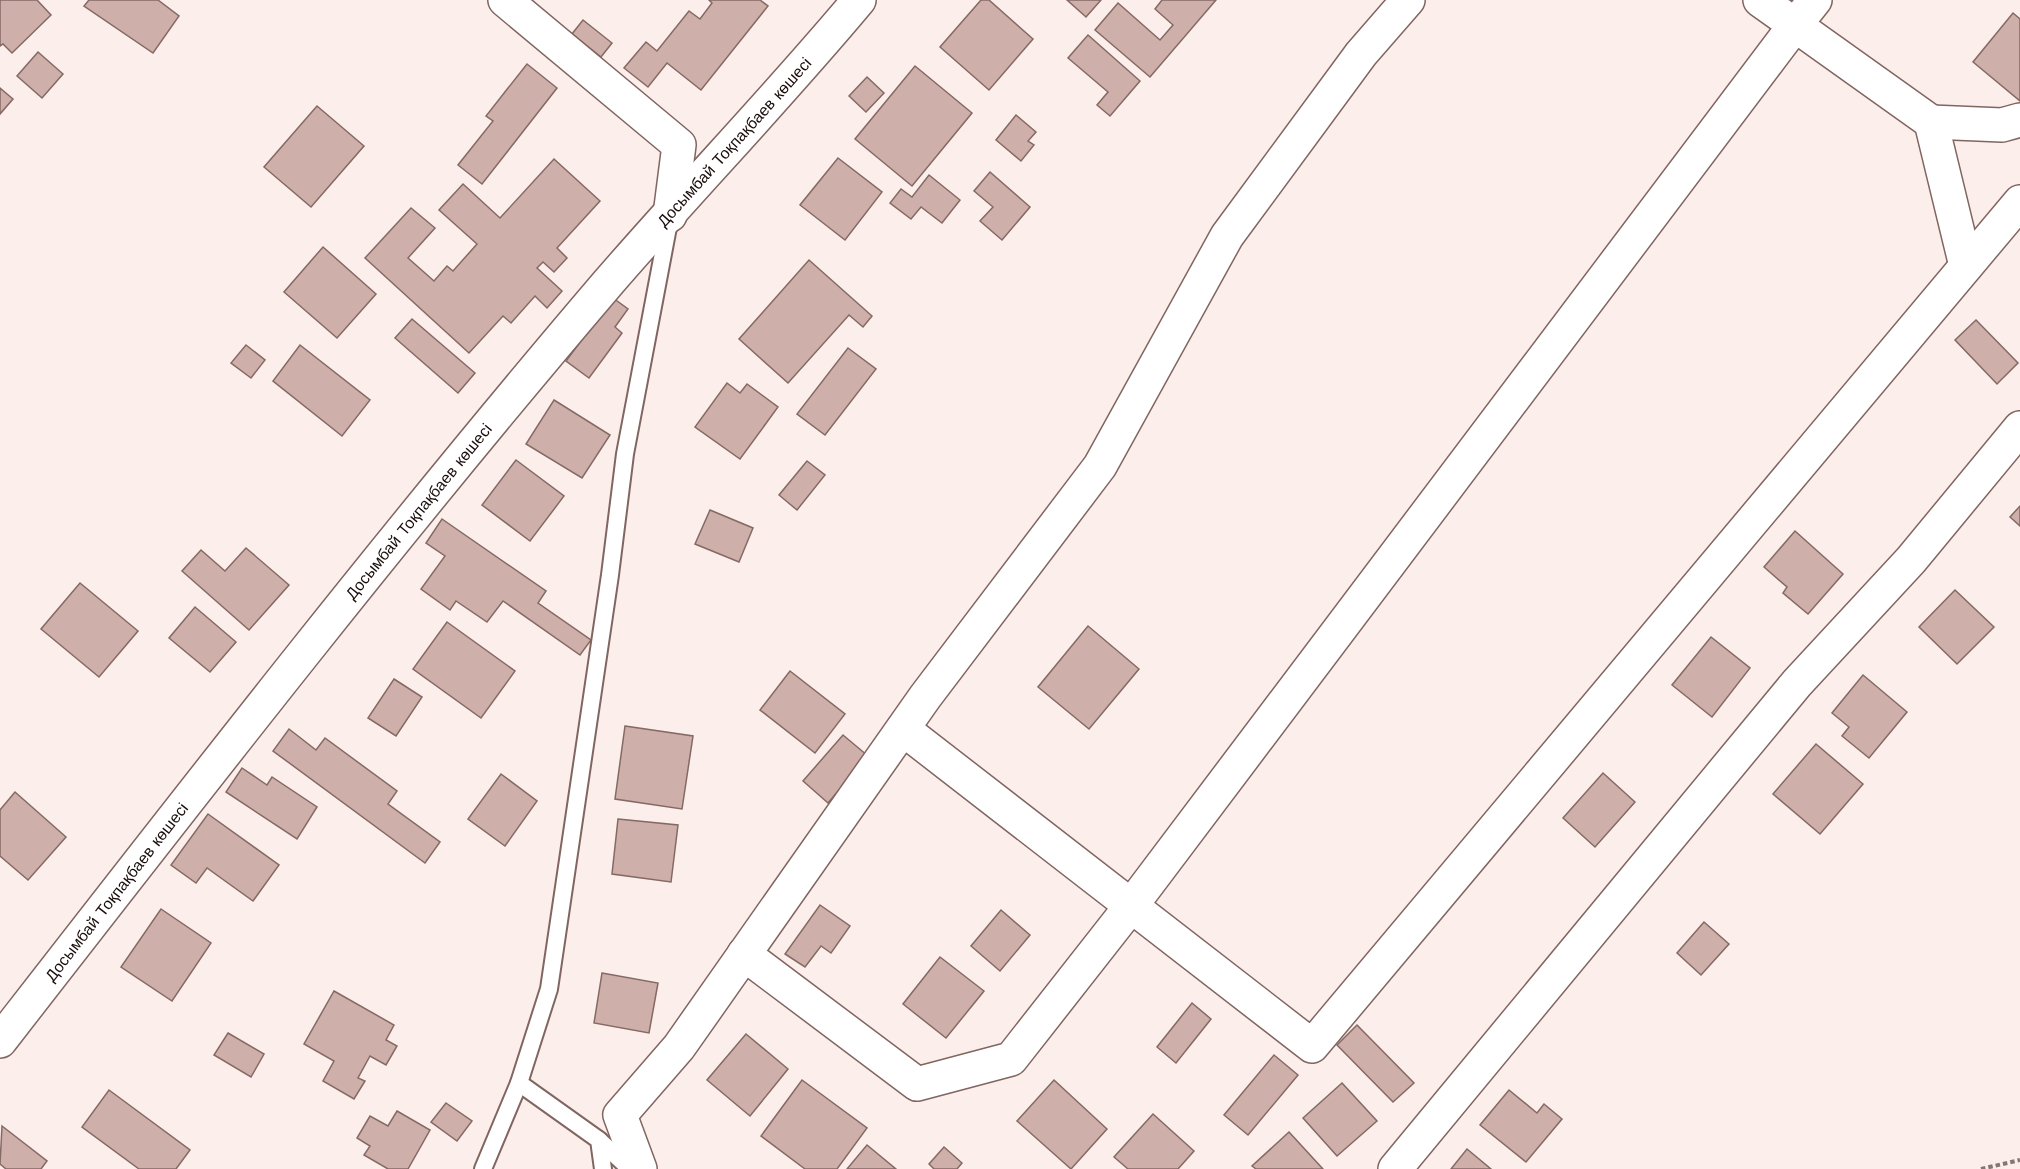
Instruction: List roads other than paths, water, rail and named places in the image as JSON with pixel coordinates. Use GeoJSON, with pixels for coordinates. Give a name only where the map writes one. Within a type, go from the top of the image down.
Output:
{"type":"FeatureCollection","features":[{"type":"Feature","properties":{"kind":"street"},"geometry":{"type":"LineString","coordinates":[[505,0],[679,146],[720,160]]}},
{"type":"Feature","properties":{"kind":"street","name":"Досымбай Тоқпақбаев көшесі"},"geometry":{"type":"LineString","coordinates":[[0,1041],[310,642],[609,282],[791,81],[859,0]]}},
{"type":"Feature","properties":{"kind":"street"},"geometry":{"type":"LineString","coordinates":[[640,1169],[620,1115],[679,1047],[903,729],[1100,466],[1227,236],[1361,54],[1408,0]]}},
{"type":"Feature","properties":{"kind":"street"},"geometry":{"type":"LineString","coordinates":[[1760,0],[1805,12],[1931,122],[1966,266]]}},
{"type":"Feature","properties":{"kind":"street"},"geometry":{"type":"LineString","coordinates":[[744,954],[917,1083],[1011,1059],[1131,906],[1805,12]]}},
{"type":"Feature","properties":{"kind":"street"},"geometry":{"type":"LineString","coordinates":[[1931,122],[2002,125],[2020,120]]}},
{"type":"Feature","properties":{"kind":"street"},"geometry":{"type":"LineString","coordinates":[[670,215],[679,146]]}},
{"type":"Feature","properties":{"kind":"street"},"geometry":{"type":"LineString","coordinates":[[903,729],[1312,1046],[2020,202]]}},
{"type":"Feature","properties":{"kind":"street"},"geometry":{"type":"LineString","coordinates":[[1395,1169],[1797,684],[1911,560],[2020,428]]}},
{"type":"Feature","properties":{"kind":"lane"},"geometry":{"type":"LineString","coordinates":[[483,1169],[519,1083],[549,989],[610,575],[625,454],[670,215]]}},
{"type":"Feature","properties":{"kind":"lane"},"geometry":{"type":"LineString","coordinates":[[519,1083],[599,1140],[630,1169]]}},
{"type":"Feature","properties":{"kind":"lane"},"geometry":{"type":"LineString","coordinates":[[599,1140],[603,1169]]}}]}
